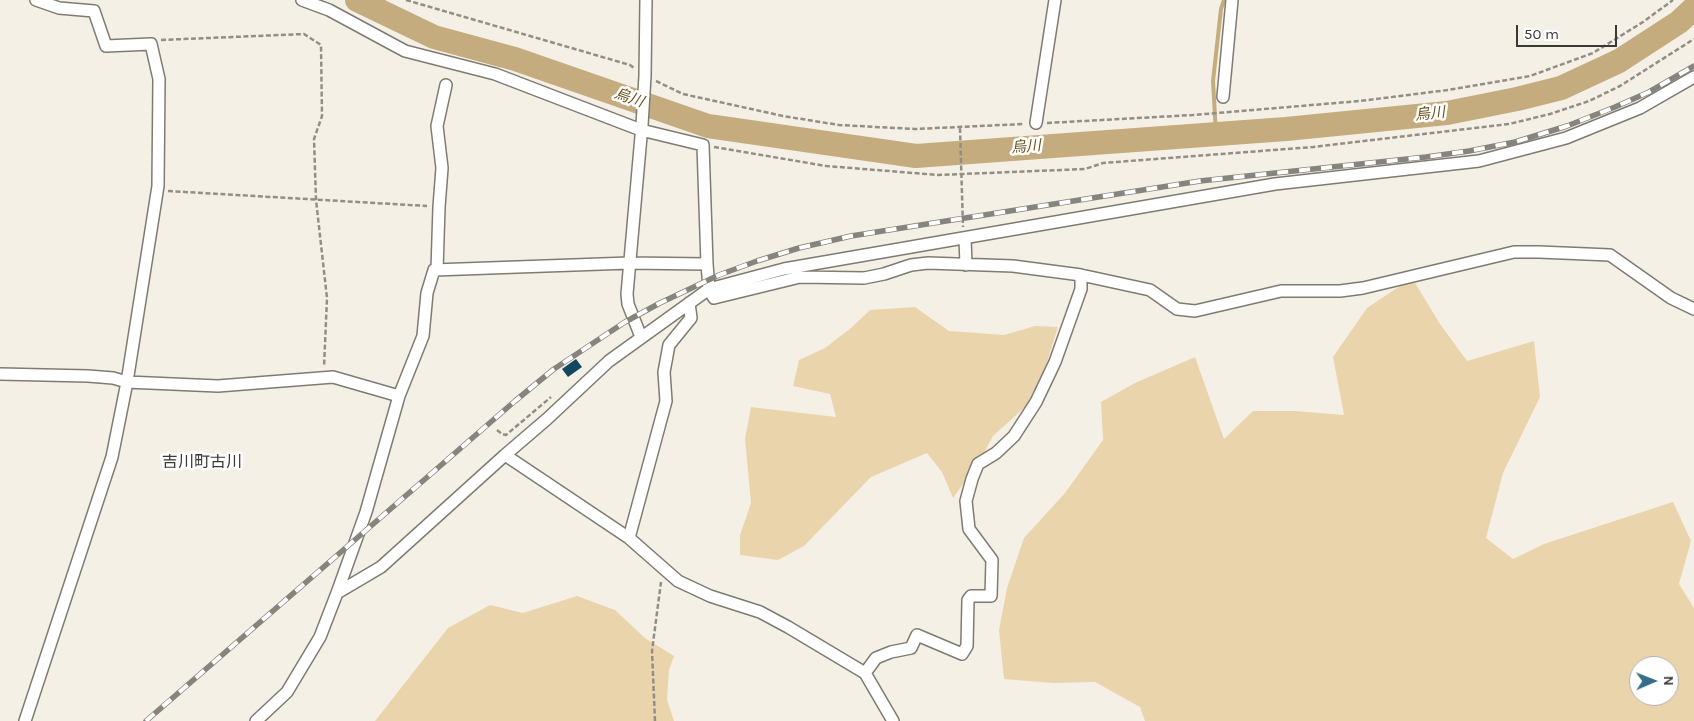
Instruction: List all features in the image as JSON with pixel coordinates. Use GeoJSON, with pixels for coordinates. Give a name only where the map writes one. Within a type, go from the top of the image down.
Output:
{"type":"FeatureCollection","features":[{"type":"Feature","properties":{"kind":"street"},"geometry":{"type":"LineString","coordinates":[[24,721],[112,457],[127,382],[157,190],[160,79],[151,44],[106,46],[94,11],[59,8],[36,0]]}},
{"type":"Feature","properties":{"kind":"street"},"geometry":{"type":"LineString","coordinates":[[302,0],[330,10],[405,51],[495,74],[642,128],[703,145],[707,264],[709,289],[714,298],[800,277],[864,278],[884,274],[911,264],[928,262],[1013,266],[1081,275],[1150,290],[1177,308],[1195,311],[1281,291],[1340,291],[1364,288],[1514,252],[1610,255],[1671,298],[1694,309]]}},
{"type":"Feature","properties":{"kind":"street"},"geometry":{"type":"LineString","coordinates":[[641,337],[628,304],[627,294],[642,128],[646,0]]}},
{"type":"Feature","properties":{"kind":"street"},"geometry":{"type":"LineString","coordinates":[[1036,124],[1055,0]]}},
{"type":"Feature","properties":{"kind":"street"},"geometry":{"type":"LineString","coordinates":[[1223,97],[1232,0]]}},
{"type":"Feature","properties":{"kind":"street"},"geometry":{"type":"LineString","coordinates":[[337,593],[381,567],[609,361],[709,289],[784,269],[1275,184],[1480,161],[1566,138],[1640,108],[1694,77]]}},
{"type":"Feature","properties":{"kind":"street"},"geometry":{"type":"LineString","coordinates":[[437,270],[442,168],[437,126],[446,85]]}},
{"type":"Feature","properties":{"kind":"street"},"geometry":{"type":"LineString","coordinates":[[965,238],[966,265]]}},
{"type":"Feature","properties":{"kind":"street"},"geometry":{"type":"LineString","coordinates":[[256,721],[287,692],[320,636],[337,593],[366,512],[400,396],[423,336],[427,293],[434,270],[629,263],[707,264]]}},
{"type":"Feature","properties":{"kind":"street"},"geometry":{"type":"LineString","coordinates":[[865,674],[876,658],[891,652],[911,648],[917,635],[962,654],[967,646],[968,600],[971,596],[991,596],[992,560],[969,529],[966,501],[972,479],[978,464],[996,453],[1014,436],[1036,402],[1061,346],[1081,289],[1081,275]]}},
{"type":"Feature","properties":{"kind":"street"},"geometry":{"type":"LineString","coordinates":[[629,538],[666,402],[664,372],[669,346],[691,318],[689,303]]}},
{"type":"Feature","properties":{"kind":"street"},"geometry":{"type":"LineString","coordinates":[[0,374],[88,376],[113,378],[127,382],[218,386],[332,377],[400,396]]}},
{"type":"Feature","properties":{"kind":"street"},"geometry":{"type":"LineString","coordinates":[[505,455],[629,538],[678,581],[710,596],[760,612],[865,674],[893,721]]}},
{"type":"Feature","properties":{"kind":"path"},"geometry":{"type":"LineString","coordinates":[[406,0],[630,65],[645,79],[683,94],[782,116],[849,125],[915,129],[1193,115],[1360,101],[1448,90],[1530,76],[1593,53],[1643,22],[1673,0]]}},
{"type":"Feature","properties":{"kind":"path"},"geometry":{"type":"LineString","coordinates":[[151,44],[158,40],[304,34],[321,45],[322,116],[314,138],[316,200],[327,298],[324,378]]}},
{"type":"Feature","properties":{"kind":"path"},"geometry":{"type":"LineString","coordinates":[[703,145],[826,166],[938,175],[1085,169],[1103,163],[1313,147],[1509,124],[1550,114],[1590,102],[1620,86],[1694,39]]}},
{"type":"Feature","properties":{"kind":"path"},"geometry":{"type":"LineString","coordinates":[[960,128],[963,230],[965,238]]}},
{"type":"Feature","properties":{"kind":"path"},"geometry":{"type":"LineString","coordinates":[[157,190],[439,207]]}},
{"type":"Feature","properties":{"kind":"path"},"geometry":{"type":"LineString","coordinates":[[655,721],[652,651],[663,569]]}},
{"type":"Feature","properties":{"kind":"shaded area"},"geometry":{"type":"Polygon","coordinates":[[[1412,278],[1440,324],[1467,361],[1534,341],[1540,397],[1503,473],[1486,538],[1513,559],[1544,544],[1673,502],[1691,541],[1679,584],[1694,608],[1694,721],[1145,721],[1140,707],[1095,682],[1053,683],[1004,679],[999,630],[1007,588],[1024,538],[1065,493],[1103,440],[1101,402],[1135,383],[1195,357],[1224,439],[1253,411],[1294,411],[1344,415],[1333,357],[1367,308],[1412,278]]]}},
{"type":"Feature","properties":{"kind":"shaded area"},"geometry":{"type":"Polygon","coordinates":[[[915,307],[949,331],[1004,335],[1035,326],[1058,327],[1046,365],[1026,406],[993,436],[978,464],[953,498],[942,472],[927,453],[871,477],[804,546],[778,560],[740,555],[740,535],[751,503],[745,439],[751,407],[836,417],[830,394],[793,386],[799,360],[825,348],[870,310],[915,307]]]}},
{"type":"Feature","properties":{"kind":"shaded area"},"geometry":{"type":"Polygon","coordinates":[[[577,596],[615,610],[645,638],[674,656],[669,670],[667,700],[674,721],[375,721],[448,628],[490,605],[523,613],[577,596]]]}},
{"type":"Feature","properties":{"kind":"building"},"geometry":{"type":"Polygon","coordinates":[[[576,359],[582,367],[568,377],[562,369],[576,359]]]}},
{"type":"Feature","properties":{"kind":"waterway","name":"烏川"},"geometry":{"type":"LineString","coordinates":[[357,0],[434,37],[515,59],[708,126],[916,156],[1286,129],[1447,113],[1561,88],[1619,61],[1679,22],[1694,8]]}},
{"type":"Feature","properties":{"kind":"waterway"},"geometry":{"type":"LineString","coordinates":[[1216,134],[1213,81],[1221,9],[1224,0]]}},
{"type":"Feature","properties":{"kind":"railway"},"geometry":{"type":"LineString","coordinates":[[146,721],[554,369],[625,322],[719,275],[799,248],[851,236],[1200,181],[1426,157],[1515,142],[1567,126],[1615,107],[1649,92],[1694,66]]}},
{"type":"Feature","properties":{"kind":"district","name":"吉川町古川"},"geometry":{"type":"Point","coordinates":[202,462]}}]}
